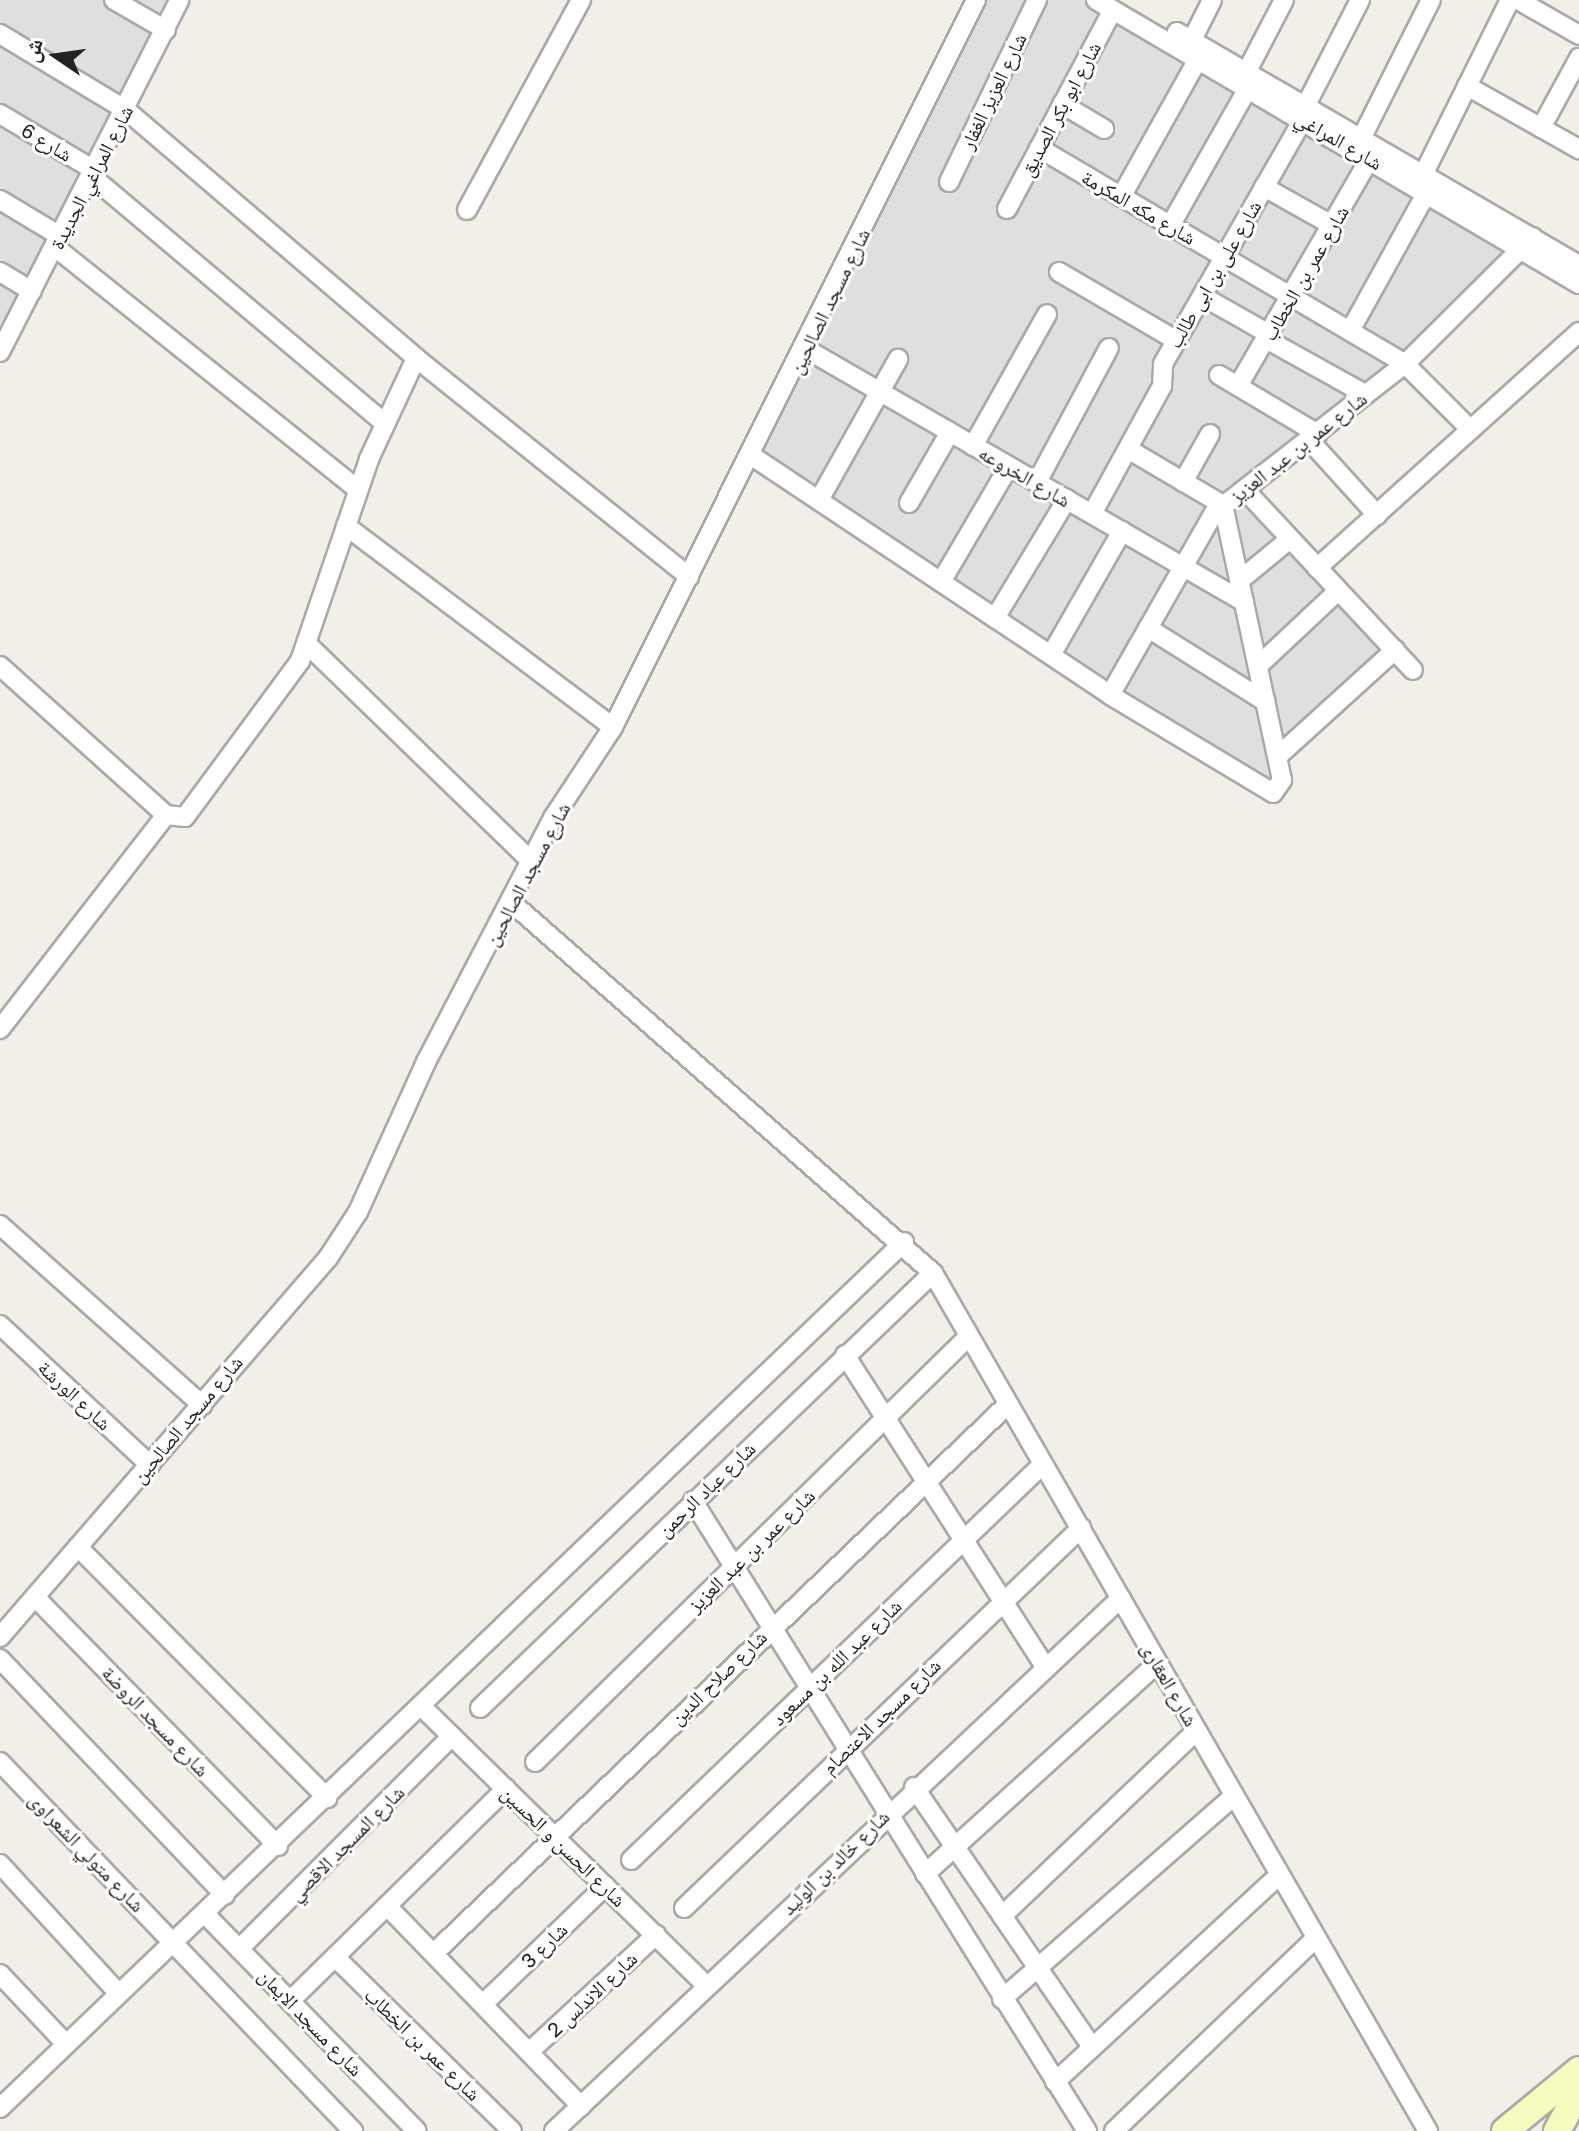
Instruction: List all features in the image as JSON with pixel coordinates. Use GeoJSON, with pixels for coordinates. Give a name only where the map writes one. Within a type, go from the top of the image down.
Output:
{"type":"FeatureCollection","features":[{"type":"Feature","properties":{"kind":"main road"},"geometry":{"type":"LineString","coordinates":[[1505,2131],[1579,2070]]}},
{"type":"Feature","properties":{"kind":"main road"},"geometry":{"type":"LineString","coordinates":[[1558,2131],[1579,2091]]}},
{"type":"Feature","properties":{"kind":"main road"},"geometry":{"type":"LineString","coordinates":[[1558,2131],[1579,2114]]}},
{"type":"Feature","properties":{"kind":"street"},"geometry":{"type":"LineString","coordinates":[[114,0],[166,30]]}},
{"type":"Feature","properties":{"kind":"street","name":"شارع المراغي الجديدة"},"geometry":{"type":"LineString","coordinates":[[0,352],[6,328],[32,291],[179,0]]}},
{"type":"Feature","properties":{"kind":"street"},"geometry":{"type":"LineString","coordinates":[[467,210],[581,0]]}},
{"type":"Feature","properties":{"kind":"street","name":"شارع مسجد الصالحين"},"geometry":{"type":"LineString","coordinates":[[0,1637],[202,1405],[358,1212],[530,860],[613,727],[752,456],[976,0]]}},
{"type":"Feature","properties":{"kind":"street","name":"شارع العزيز الغفار"},"geometry":{"type":"LineString","coordinates":[[949,182],[1037,0]]}},
{"type":"Feature","properties":{"kind":"street","name":"شارع المراغي"},"geometry":{"type":"LineString","coordinates":[[1096,0],[1117,5],[1192,40],[1370,158],[1429,180]]}},
{"type":"Feature","properties":{"kind":"street"},"geometry":{"type":"LineString","coordinates":[[1192,40],[1212,0]]}},
{"type":"Feature","properties":{"kind":"street"},"geometry":{"type":"LineString","coordinates":[[1170,226],[1248,80],[1284,0]]}},
{"type":"Feature","properties":{"kind":"street","name":"شارع على بن ابى طالب"},"geometry":{"type":"LineString","coordinates":[[1092,514],[1162,386],[1160,369],[1264,187],[1360,0]]}},
{"type":"Feature","properties":{"kind":"street"},"geometry":{"type":"LineString","coordinates":[[1362,137],[1431,0]]}},
{"type":"Feature","properties":{"kind":"street"},"geometry":{"type":"LineString","coordinates":[[1350,331],[1429,180],[1467,86],[1510,0]]}},
{"type":"Feature","properties":{"kind":"street"},"geometry":{"type":"LineString","coordinates":[[1518,0],[1579,35]]}},
{"type":"Feature","properties":{"kind":"street","name":"شارع المراغي"},"geometry":{"type":"LineString","coordinates":[[1117,5],[1198,59],[1248,80]]}},
{"type":"Feature","properties":{"kind":"street","name":"شارع ابو بكر الصديق"},"geometry":{"type":"LineString","coordinates":[[1007,209],[1117,5]]}},
{"type":"Feature","properties":{"kind":"street"},"geometry":{"type":"LineString","coordinates":[[0,34],[126,110],[416,358],[689,577]]}},
{"type":"Feature","properties":{"kind":"street"},"geometry":{"type":"LineString","coordinates":[[1541,128],[1579,58]]}},
{"type":"Feature","properties":{"kind":"street"},"geometry":{"type":"LineString","coordinates":[[1121,197],[1198,59]]}},
{"type":"Feature","properties":{"kind":"street"},"geometry":{"type":"LineString","coordinates":[[1467,86],[1579,149]]}},
{"type":"Feature","properties":{"kind":"street"},"geometry":{"type":"LineString","coordinates":[[1062,104],[1104,129]]}},
{"type":"Feature","properties":{"kind":"street","name":"شارع المراغي"},"geometry":{"type":"LineString","coordinates":[[1304,113],[1362,137],[1528,242],[1579,284]]}},
{"type":"Feature","properties":{"kind":"street","name":"شارع 6"},"geometry":{"type":"LineString","coordinates":[[0,114],[93,173],[384,423]]}},
{"type":"Feature","properties":{"kind":"street","name":"شارع مكه المكرمة"},"geometry":{"type":"LineString","coordinates":[[1039,148],[1405,364],[1471,430]]}},
{"type":"Feature","properties":{"kind":"street","name":"شارع عمر بن الخطاب"},"geometry":{"type":"LineString","coordinates":[[1238,386],[1370,158]]}},
{"type":"Feature","properties":{"kind":"street"},"geometry":{"type":"LineString","coordinates":[[1264,187],[1332,225]]}},
{"type":"Feature","properties":{"kind":"street"},"geometry":{"type":"LineString","coordinates":[[0,200],[57,241],[358,490]]}},
{"type":"Feature","properties":{"kind":"street","name":"شارع المراغي"},"geometry":{"type":"LineString","coordinates":[[1528,242],[1579,265]]}},
{"type":"Feature","properties":{"kind":"street","name":"شارع عمر بن عبد العزيز"},"geometry":{"type":"LineString","coordinates":[[1110,695],[1182,566],[1223,505],[1405,364],[1528,242]]}},
{"type":"Feature","properties":{"kind":"street"},"geometry":{"type":"LineString","coordinates":[[0,272],[32,291]]}},
{"type":"Feature","properties":{"kind":"street"},"geometry":{"type":"LineString","coordinates":[[1059,272],[1176,340]]}},
{"type":"Feature","properties":{"kind":"street"},"geometry":{"type":"LineString","coordinates":[[1202,296],[1365,394]]}},
{"type":"Feature","properties":{"kind":"street"},"geometry":{"type":"LineString","coordinates":[[973,446],[1047,314]]}},
{"type":"Feature","properties":{"kind":"street"},"geometry":{"type":"LineString","coordinates":[[1317,568],[1579,332]]}},
{"type":"Feature","properties":{"kind":"street"},"geometry":{"type":"LineString","coordinates":[[1037,482],[1109,348]]}},
{"type":"Feature","properties":{"kind":"street","name":"شارع الخروعه"},"geometry":{"type":"LineString","coordinates":[[806,349],[1244,602]]}},
{"type":"Feature","properties":{"kind":"street"},"geometry":{"type":"LineString","coordinates":[[0,666],[166,815],[177,820],[191,813],[308,645],[358,490],[384,423],[416,358]]}},
{"type":"Feature","properties":{"kind":"street"},"geometry":{"type":"LineString","coordinates":[[819,500],[898,359]]}},
{"type":"Feature","properties":{"kind":"street"},"geometry":{"type":"LineString","coordinates":[[1219,375],[1314,437],[1377,515]]}},
{"type":"Feature","properties":{"kind":"street"},"geometry":{"type":"LineString","coordinates":[[909,503],[950,432]]}},
{"type":"Feature","properties":{"kind":"street"},"geometry":{"type":"LineString","coordinates":[[1183,482],[1210,434]]}},
{"type":"Feature","properties":{"kind":"street"},"geometry":{"type":"LineString","coordinates":[[752,456],[1110,695],[1265,794],[1282,780],[1223,505],[1128,449]]}},
{"type":"Feature","properties":{"kind":"street"},"geometry":{"type":"LineString","coordinates":[[941,582],[1009,466]]}},
{"type":"Feature","properties":{"kind":"street"},"geometry":{"type":"LineString","coordinates":[[1245,490],[1413,670]]}},
{"type":"Feature","properties":{"kind":"street"},"geometry":{"type":"LineString","coordinates":[[995,618],[1067,499]]}},
{"type":"Feature","properties":{"kind":"street"},"geometry":{"type":"LineString","coordinates":[[346,526],[613,727]]}},
{"type":"Feature","properties":{"kind":"street"},"geometry":{"type":"LineString","coordinates":[[1051,655],[1122,531]]}},
{"type":"Feature","properties":{"kind":"street"},"geometry":{"type":"LineString","coordinates":[[1239,581],[1290,539]]}},
{"type":"Feature","properties":{"kind":"street"},"geometry":{"type":"LineString","coordinates":[[1258,666],[1338,591]]}},
{"type":"Feature","properties":{"kind":"street"},"geometry":{"type":"LineString","coordinates":[[1148,628],[1266,702]]}},
{"type":"Feature","properties":{"kind":"street"},"geometry":{"type":"LineString","coordinates":[[308,645],[530,860]]}},
{"type":"Feature","properties":{"kind":"street"},"geometry":{"type":"LineString","coordinates":[[1278,756],[1395,650]]}},
{"type":"Feature","properties":{"kind":"street"},"geometry":{"type":"LineString","coordinates":[[0,1029],[166,815]]}},
{"type":"Feature","properties":{"kind":"street","name":"شارع العقارى"},"geometry":{"type":"LineString","coordinates":[[511,902],[792,1155],[904,1242],[933,1273],[967,1338],[1081,1528],[1428,2131]]}},
{"type":"Feature","properties":{"kind":"street"},"geometry":{"type":"LineString","coordinates":[[0,1225],[202,1405]]}},
{"type":"Feature","properties":{"kind":"street"},"geometry":{"type":"LineString","coordinates":[[0,2081],[7,2102],[278,1846],[904,1242]]}},
{"type":"Feature","properties":{"kind":"street","name":"شارع عباد الرحمن"},"geometry":{"type":"LineString","coordinates":[[480,1708],[933,1273]]}},
{"type":"Feature","properties":{"kind":"street","name":"شارع الورشة"},"geometry":{"type":"LineString","coordinates":[[0,1325],[150,1465]]}},
{"type":"Feature","properties":{"kind":"street","name":"شارع عمر بن عبد العزيز"},"geometry":{"type":"LineString","coordinates":[[535,1762],[967,1338]]}},
{"type":"Feature","properties":{"kind":"street"},"geometry":{"type":"LineString","coordinates":[[845,1355],[1045,1666]]}},
{"type":"Feature","properties":{"kind":"street","name":"شارع صلاح الدين"},"geometry":{"type":"LineString","coordinates":[[434,1953],[771,1626],[1007,1405]]}},
{"type":"Feature","properties":{"kind":"street","name":"شارع عبد الله بن مسعود"},"geometry":{"type":"LineString","coordinates":[[631,1860],[1042,1465]]}},
{"type":"Feature","properties":{"kind":"street"},"geometry":{"type":"LineString","coordinates":[[693,1501],[1087,2131]]}},
{"type":"Feature","properties":{"kind":"street","name":"شارع مسجد الاعتصام"},"geometry":{"type":"LineString","coordinates":[[684,1908],[847,1748],[1081,1528]]}},
{"type":"Feature","properties":{"kind":"street"},"geometry":{"type":"LineString","coordinates":[[78,1547],[327,1798]]}},
{"type":"Feature","properties":{"kind":"street","name":"شارع مسجد الروضة"},"geometry":{"type":"LineString","coordinates":[[35,1597],[278,1846]]}},
{"type":"Feature","properties":{"kind":"street","name":"شارع خالد بن الوليد"},"geometry":{"type":"LineString","coordinates":[[554,2131],[887,1812],[1121,1598]]}},
{"type":"Feature","properties":{"kind":"street"},"geometry":{"type":"LineString","coordinates":[[0,1659],[225,1895]]}},
{"type":"Feature","properties":{"kind":"street"},"geometry":{"type":"LineString","coordinates":[[925,1874],[1158,1663]]}},
{"type":"Feature","properties":{"kind":"street","name":"شارع الحسن و الحسين"},"geometry":{"type":"LineString","coordinates":[[421,1706],[707,1986]]}},
{"type":"Feature","properties":{"kind":"street"},"geometry":{"type":"LineString","coordinates":[[1002,1916],[1197,1730]]}},
{"type":"Feature","properties":{"kind":"street","name":"شارع المسجد الاقصي"},"geometry":{"type":"LineString","coordinates":[[239,1949],[452,1736]]}},
{"type":"Feature","properties":{"kind":"street","name":"شارع متولي الشعراوى"},"geometry":{"type":"LineString","coordinates":[[0,1762],[353,2131]]}},
{"type":"Feature","properties":{"kind":"street"},"geometry":{"type":"LineString","coordinates":[[914,1787],[1092,2047]]}},
{"type":"Feature","properties":{"kind":"street"},"geometry":{"type":"LineString","coordinates":[[290,2001],[506,1789]]}},
{"type":"Feature","properties":{"kind":"street"},"geometry":{"type":"LineString","coordinates":[[1002,1999],[1234,1796]]}},
{"type":"Feature","properties":{"kind":"street"},"geometry":{"type":"LineString","coordinates":[[0,1864],[119,1994]]}},
{"type":"Feature","properties":{"kind":"street"},"geometry":{"type":"LineString","coordinates":[[1055,2082],[1279,1875]]}},
{"type":"Feature","properties":{"kind":"street","name":"شارع 3"},"geometry":{"type":"LineString","coordinates":[[483,2004],[605,1886]]}},
{"type":"Feature","properties":{"kind":"street"},"geometry":{"type":"LineString","coordinates":[[387,1906],[581,2106]]}},
{"type":"Feature","properties":{"kind":"street","name":"شارع مسجد الايمان"},"geometry":{"type":"LineString","coordinates":[[205,1914],[417,2131]]}},
{"type":"Feature","properties":{"kind":"street","name":"شارع الاندلس 2"},"geometry":{"type":"LineString","coordinates":[[529,2052],[656,1935]]}},
{"type":"Feature","properties":{"kind":"street"},"geometry":{"type":"LineString","coordinates":[[1114,2131],[1316,1938]]}},
{"type":"Feature","properties":{"kind":"street","name":"شارع عمر بن الخطاب"},"geometry":{"type":"LineString","coordinates":[[335,1957],[512,2131]]}},
{"type":"Feature","properties":{"kind":"street"},"geometry":{"type":"LineString","coordinates":[[0,1974],[66,2044]]}},
{"type":"Feature","properties":{"kind":"shaded area"},"geometry":{"type":"Polygon","coordinates":[[[0,0],[174,0],[0,341],[0,0]]]}},
{"type":"Feature","properties":{"kind":"shaded area"},"geometry":{"type":"Polygon","coordinates":[[[971,0],[1088,0],[1521,253],[1245,493],[1395,656],[1280,757],[1281,794],[744,454],[971,0]]]}}]}
